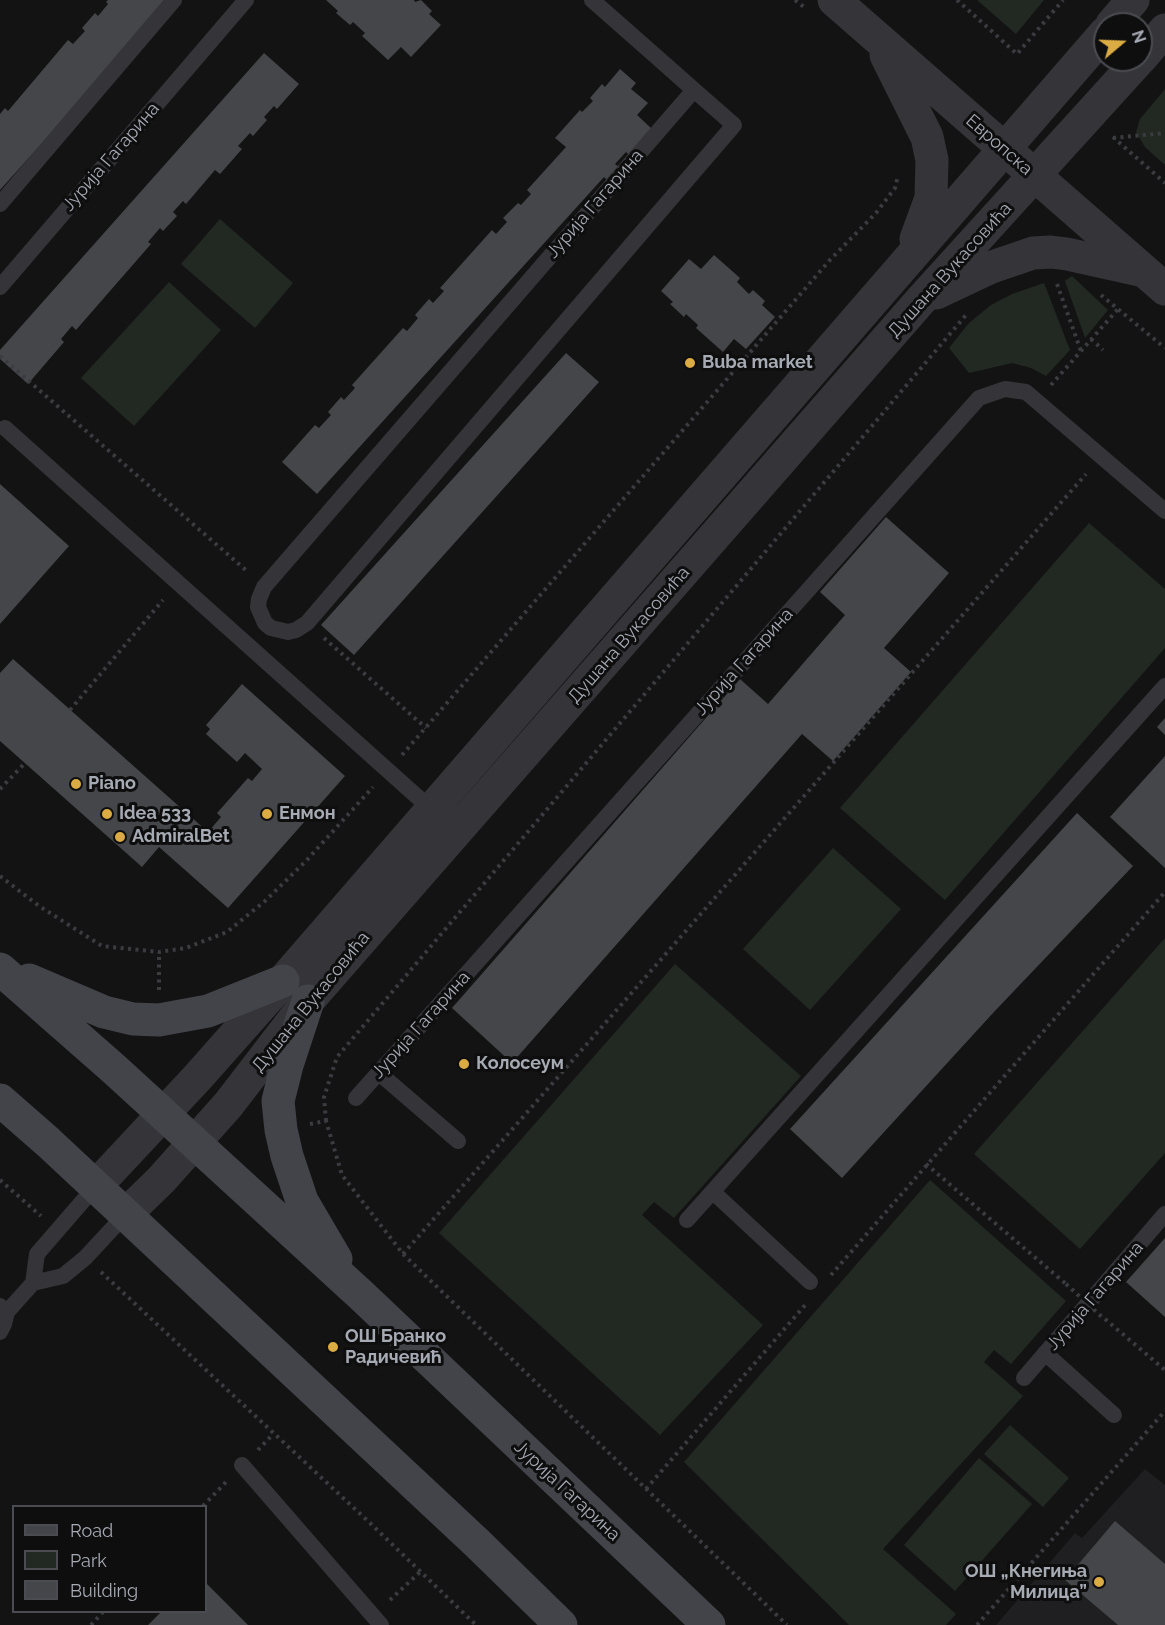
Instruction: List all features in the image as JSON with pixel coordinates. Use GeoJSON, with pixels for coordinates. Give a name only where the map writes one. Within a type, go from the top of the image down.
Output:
{"type":"FeatureCollection","features":[{"type":"Feature","properties":{"kind":"main road"},"geometry":{"type":"LineString","coordinates":[[0,966],[104,1012],[133,1019],[159,1020],[208,1011],[283,981]]}},
{"type":"Feature","properties":{"kind":"main road","name":"Јурија Гагарина"},"geometry":{"type":"LineString","coordinates":[[0,966],[361,1295],[709,1625]]}},
{"type":"Feature","properties":{"kind":"main road"},"geometry":{"type":"LineString","coordinates":[[308,1001],[278,1101],[281,1130],[286,1156],[302,1202],[324,1241],[361,1295]]}},
{"type":"Feature","properties":{"kind":"main road"},"geometry":{"type":"LineString","coordinates":[[0,1100],[477,1543],[561,1625]]}},
{"type":"Feature","properties":{"kind":"street"},"geometry":{"type":"LineString","coordinates":[[1122,12],[1133,0]]}},
{"type":"Feature","properties":{"kind":"street","name":"Европска"},"geometry":{"type":"LineString","coordinates":[[819,4],[877,38],[1155,280]]}},
{"type":"Feature","properties":{"kind":"street","name":"Душана Вукасовића"},"geometry":{"type":"LineString","coordinates":[[1153,44],[1165,30]]}},
{"type":"Feature","properties":{"kind":"street"},"geometry":{"type":"LineString","coordinates":[[877,38],[918,117],[927,137],[933,160],[931,198],[910,256]]}},
{"type":"Feature","properties":{"kind":"street","name":"Душана Вукасовића"},"geometry":{"type":"LineString","coordinates":[[95,1187],[283,981],[1093,47]]}},
{"type":"Feature","properties":{"kind":"street","name":"Душана Вукасовића"},"geometry":{"type":"LineString","coordinates":[[125,1215],[195,1143],[228,1105],[308,1001],[921,300],[1128,72]]}},
{"type":"Feature","properties":{"kind":"street"},"geometry":{"type":"LineString","coordinates":[[921,300],[989,268],[1034,253],[1067,254],[1155,280]]}},
{"type":"Feature","properties":{"kind":"lane"},"geometry":{"type":"LineString","coordinates":[[0,204],[174,0]]}},
{"type":"Feature","properties":{"kind":"lane","name":"Јурија Гагарина"},"geometry":{"type":"LineString","coordinates":[[0,287],[246,0]]}},
{"type":"Feature","properties":{"kind":"lane"},"geometry":{"type":"LineString","coordinates":[[263,589],[258,607],[265,623],[279,631],[288,632],[305,624],[734,125],[592,0]]}},
{"type":"Feature","properties":{"kind":"lane","name":"Јурија Гагарина"},"geometry":{"type":"LineString","coordinates":[[263,589],[694,90]]}},
{"type":"Feature","properties":{"kind":"lane","name":"Јурија Гагарина"},"geometry":{"type":"LineString","coordinates":[[356,1098],[979,398],[1005,389],[1026,392],[1165,511]]}},
{"type":"Feature","properties":{"kind":"lane"},"geometry":{"type":"LineString","coordinates":[[5,428],[431,809]]}},
{"type":"Feature","properties":{"kind":"lane"},"geometry":{"type":"LineString","coordinates":[[687,1220],[1165,686]]}},
{"type":"Feature","properties":{"kind":"lane"},"geometry":{"type":"LineString","coordinates":[[379,1073],[458,1141]]}},
{"type":"Feature","properties":{"kind":"lane"},"geometry":{"type":"LineString","coordinates":[[33,1283],[37,1254],[95,1187]]}},
{"type":"Feature","properties":{"kind":"lane"},"geometry":{"type":"LineString","coordinates":[[713,1192],[818,1282]]}},
{"type":"Feature","properties":{"kind":"lane","name":"Јурија Гагарина"},"geometry":{"type":"LineString","coordinates":[[1024,1378],[1165,1214]]}},
{"type":"Feature","properties":{"kind":"lane"},"geometry":{"type":"LineString","coordinates":[[0,1332],[4,1324],[3,1309],[33,1283],[63,1276],[85,1258],[125,1215]]}},
{"type":"Feature","properties":{"kind":"lane"},"geometry":{"type":"LineString","coordinates":[[1045,1353],[1114,1415]]}},
{"type":"Feature","properties":{"kind":"lane"},"geometry":{"type":"LineString","coordinates":[[242,1465],[377,1621]]}},
{"type":"Feature","properties":{"kind":"path"},"geometry":{"type":"LineString","coordinates":[[795,0],[819,4]]}},
{"type":"Feature","properties":{"kind":"path"},"geometry":{"type":"LineString","coordinates":[[957,0],[1017,54],[1062,0]]}},
{"type":"Feature","properties":{"kind":"path"},"geometry":{"type":"LineString","coordinates":[[1113,138],[1120,129]]}},
{"type":"Feature","properties":{"kind":"path"},"geometry":{"type":"LineString","coordinates":[[1113,138],[1165,133]]}},
{"type":"Feature","properties":{"kind":"path"},"geometry":{"type":"LineString","coordinates":[[1113,138],[1165,183]]}},
{"type":"Feature","properties":{"kind":"path"},"geometry":{"type":"LineString","coordinates":[[0,876],[39,906],[102,946],[159,951],[186,948],[226,932],[265,901],[306,861],[426,729],[829,261],[876,213],[895,188],[899,172]]}},
{"type":"Feature","properties":{"kind":"path"},"geometry":{"type":"LineString","coordinates":[[1055,278],[1081,351]]}},
{"type":"Feature","properties":{"kind":"path"},"geometry":{"type":"LineString","coordinates":[[1092,287],[1165,348]]}},
{"type":"Feature","properties":{"kind":"path"},"geometry":{"type":"LineString","coordinates":[[1037,401],[1118,309]]}},
{"type":"Feature","properties":{"kind":"path"},"geometry":{"type":"LineString","coordinates":[[787,1625],[403,1254],[342,1175],[326,1121],[324,1097],[337,1057],[970,311]]}},
{"type":"Feature","properties":{"kind":"path"},"geometry":{"type":"LineString","coordinates":[[1092,339],[1103,350]]}},
{"type":"Feature","properties":{"kind":"path"},"geometry":{"type":"LineString","coordinates":[[0,356],[263,589]]}},
{"type":"Feature","properties":{"kind":"path"},"geometry":{"type":"LineString","coordinates":[[403,1254],[1102,457]]}},
{"type":"Feature","properties":{"kind":"path"},"geometry":{"type":"LineString","coordinates":[[70,710],[178,583]]}},
{"type":"Feature","properties":{"kind":"path"},"geometry":{"type":"LineString","coordinates":[[305,624],[426,729]]}},
{"type":"Feature","properties":{"kind":"path"},"geometry":{"type":"LineString","coordinates":[[0,789],[25,763]]}},
{"type":"Feature","properties":{"kind":"path"},"geometry":{"type":"LineString","coordinates":[[818,1282],[926,1164],[1165,892]]}},
{"type":"Feature","properties":{"kind":"path"},"geometry":{"type":"LineString","coordinates":[[281,1130],[326,1121]]}},
{"type":"Feature","properties":{"kind":"path"},"geometry":{"type":"LineString","coordinates":[[926,1164],[1165,1370]]}},
{"type":"Feature","properties":{"kind":"path"},"geometry":{"type":"LineString","coordinates":[[0,1180],[56,1230]]}},
{"type":"Feature","properties":{"kind":"path"},"geometry":{"type":"LineString","coordinates":[[85,1258],[370,1523],[476,1625]]}},
{"type":"Feature","properties":{"kind":"path"},"geometry":{"type":"LineString","coordinates":[[646,1489],[810,1300]]}},
{"type":"Feature","properties":{"kind":"path"},"geometry":{"type":"LineString","coordinates":[[976,1625],[1165,1411]]}},
{"type":"Feature","properties":{"kind":"path"},"geometry":{"type":"LineString","coordinates":[[377,1621],[420,1572]]}},
{"type":"Feature","properties":{"kind":"path"},"geometry":{"type":"LineString","coordinates":[[91,1625],[101,1613]]}},
{"type":"Feature","properties":{"kind":"shaded area","name":"ОШ „Кнегиња Милица”"},"geometry":{"type":"Polygon","coordinates":[[[1145,1469],[1165,1485],[1165,1625],[996,1625],[1075,1533],[1082,1538],[1145,1469]]]}},
{"type":"Feature","properties":{"kind":"green space"},"geometry":{"type":"Polygon","coordinates":[[[977,0],[1044,0],[1016,34],[977,0]]]}},
{"type":"Feature","properties":{"kind":"green space"},"geometry":{"type":"Polygon","coordinates":[[[1165,89],[1165,165],[1145,147],[1136,132],[1140,119],[1165,89]]]}},
{"type":"Feature","properties":{"kind":"green space"},"geometry":{"type":"Polygon","coordinates":[[[220,219],[293,283],[255,328],[181,264],[220,219]]]}},
{"type":"Feature","properties":{"kind":"green space"},"geometry":{"type":"Polygon","coordinates":[[[1072,276],[1108,310],[1085,338],[1065,281],[1072,276]]]}},
{"type":"Feature","properties":{"kind":"green space"},"geometry":{"type":"Polygon","coordinates":[[[169,282],[221,330],[134,426],[81,378],[169,282]]]}},
{"type":"Feature","properties":{"kind":"green space"},"geometry":{"type":"Polygon","coordinates":[[[1044,283],[1070,350],[1046,376],[1031,368],[1012,363],[969,373],[949,348],[969,323],[991,305],[1012,294],[1044,283]]]}},
{"type":"Feature","properties":{"kind":"green space"},"geometry":{"type":"Polygon","coordinates":[[[1089,523],[1165,589],[1165,648],[945,900],[840,808],[1089,523]]]}},
{"type":"Feature","properties":{"kind":"green space"},"geometry":{"type":"Polygon","coordinates":[[[833,848],[901,909],[810,1010],[743,949],[833,848]]]}},
{"type":"Feature","properties":{"kind":"green space"},"geometry":{"type":"Polygon","coordinates":[[[1165,938],[1165,1153],[1080,1249],[974,1154],[1165,938]]]}},
{"type":"Feature","properties":{"kind":"green space"},"geometry":{"type":"Polygon","coordinates":[[[675,964],[801,1076],[674,1218],[654,1202],[642,1215],[763,1325],[660,1435],[439,1233],[675,964]]]}},
{"type":"Feature","properties":{"kind":"green space"},"geometry":{"type":"Polygon","coordinates":[[[930,1180],[1066,1301],[1011,1364],[994,1350],[984,1362],[1023,1396],[883,1549],[956,1614],[946,1625],[849,1625],[684,1462],[930,1180]]]}},
{"type":"Feature","properties":{"kind":"green space"},"geometry":{"type":"Polygon","coordinates":[[[1010,1425],[1069,1478],[1043,1507],[984,1454],[1010,1425]]]}},
{"type":"Feature","properties":{"kind":"green space"},"geometry":{"type":"Polygon","coordinates":[[[979,1458],[1032,1504],[955,1591],[904,1545],[979,1458]]]}},
{"type":"Feature","properties":{"kind":"building"},"geometry":{"type":"Polygon","coordinates":[[[108,0],[171,0],[0,190],[0,114],[5,108],[8,111],[68,40],[73,44],[85,31],[82,28],[95,13],[98,16],[108,4],[106,2],[108,0]]]}},
{"type":"Feature","properties":{"kind":"building"},"geometry":{"type":"Polygon","coordinates":[[[326,0],[414,0],[415,2],[421,0],[432,11],[429,14],[441,25],[411,57],[401,47],[388,60],[362,36],[365,33],[353,22],[350,25],[326,0]]]}},
{"type":"Feature","properties":{"kind":"building"},"geometry":{"type":"Polygon","coordinates":[[[264,53],[299,84],[277,109],[274,106],[264,117],[267,120],[253,136],[250,133],[238,146],[242,149],[220,174],[215,170],[186,204],[183,201],[173,212],[177,216],[163,231],[160,228],[148,242],[151,244],[76,330],[72,326],[61,339],[64,342],[28,384],[0,359],[0,350],[264,53]]]}},
{"type":"Feature","properties":{"kind":"building"},"geometry":{"type":"Polygon","coordinates":[[[620,69],[636,83],[631,89],[648,103],[637,115],[652,129],[629,155],[626,152],[615,164],[619,167],[607,180],[604,177],[317,494],[282,462],[315,425],[319,428],[331,415],[328,412],[341,397],[344,400],[355,388],[352,385],[403,328],[407,331],[418,318],[415,315],[429,299],[433,303],[444,291],[440,288],[492,230],[496,234],[507,222],[503,218],[518,203],[521,205],[531,194],[527,190],[566,147],[555,138],[580,110],[582,112],[593,101],[590,98],[602,84],[605,87],[620,69]]]}},
{"type":"Feature","properties":{"kind":"building"},"geometry":{"type":"Polygon","coordinates":[[[714,255],[740,278],[737,282],[749,294],[753,290],[765,301],[762,305],[775,317],[746,349],[734,339],[723,352],[696,328],[698,325],[686,314],[684,317],[670,304],[673,302],[661,291],[689,259],[701,269],[714,255]]]}},
{"type":"Feature","properties":{"kind":"building"},"geometry":{"type":"Polygon","coordinates":[[[566,353],[599,382],[354,655],[321,625],[566,353]]]}},
{"type":"Feature","properties":{"kind":"building"},"geometry":{"type":"Polygon","coordinates":[[[0,484],[69,546],[0,624],[0,484]]]}},
{"type":"Feature","properties":{"kind":"building"},"geometry":{"type":"Polygon","coordinates":[[[886,517],[949,573],[884,648],[911,672],[833,761],[802,734],[512,1063],[452,1008],[740,679],[768,704],[845,615],[820,592],[886,517]]]}},
{"type":"Feature","properties":{"kind":"building"},"geometry":{"type":"Polygon","coordinates":[[[13,659],[208,832],[221,817],[217,813],[248,778],[252,781],[262,769],[245,753],[237,762],[206,734],[210,729],[206,725],[242,684],[345,776],[228,908],[159,847],[142,867],[0,741],[0,673],[13,659]]]}},
{"type":"Feature","properties":{"kind":"building"},"geometry":{"type":"Polygon","coordinates":[[[1165,718],[1165,735],[1157,727],[1165,718]]]}},
{"type":"Feature","properties":{"kind":"building"},"geometry":{"type":"Polygon","coordinates":[[[1165,756],[1165,868],[1110,817],[1165,756]]]}},
{"type":"Feature","properties":{"kind":"building"},"geometry":{"type":"Polygon","coordinates":[[[1077,813],[1133,866],[993,1013],[842,1178],[790,1129],[1077,813]]]}},
{"type":"Feature","properties":{"kind":"building"},"geometry":{"type":"Polygon","coordinates":[[[1165,1238],[1165,1317],[1126,1282],[1165,1238]]]}},
{"type":"Feature","properties":{"kind":"building"},"geometry":{"type":"Polygon","coordinates":[[[1115,1521],[1165,1564],[1165,1625],[1118,1625],[1065,1580],[1115,1521]]]}},
{"type":"Feature","properties":{"kind":"building"},"geometry":{"type":"Polygon","coordinates":[[[207,1584],[248,1625],[148,1625],[160,1613],[207,1613],[207,1584]]]}},
{"type":"Feature","properties":{"kind":"place","name":"Buba market"},"geometry":{"type":"Point","coordinates":[690,363]}},
{"type":"Feature","properties":{"kind":"place","name":"Piano"},"geometry":{"type":"Point","coordinates":[76,784]}},
{"type":"Feature","properties":{"kind":"place","name":"Idea 533"},"geometry":{"type":"Point","coordinates":[107,814]}},
{"type":"Feature","properties":{"kind":"place","name":"Енмон"},"geometry":{"type":"Point","coordinates":[267,814]}},
{"type":"Feature","properties":{"kind":"place","name":"AdmiralBet"},"geometry":{"type":"Point","coordinates":[120,837]}},
{"type":"Feature","properties":{"kind":"place","name":"Колосеум"},"geometry":{"type":"Point","coordinates":[464,1064]}},
{"type":"Feature","properties":{"kind":"place","name":"ОШ Бранко Радичевић"},"geometry":{"type":"Point","coordinates":[333,1347]}},
{"type":"Feature","properties":{"kind":"place","name":"ОШ „Кнегиња Милица”"},"geometry":{"type":"Point","coordinates":[1099,1582]}}]}
